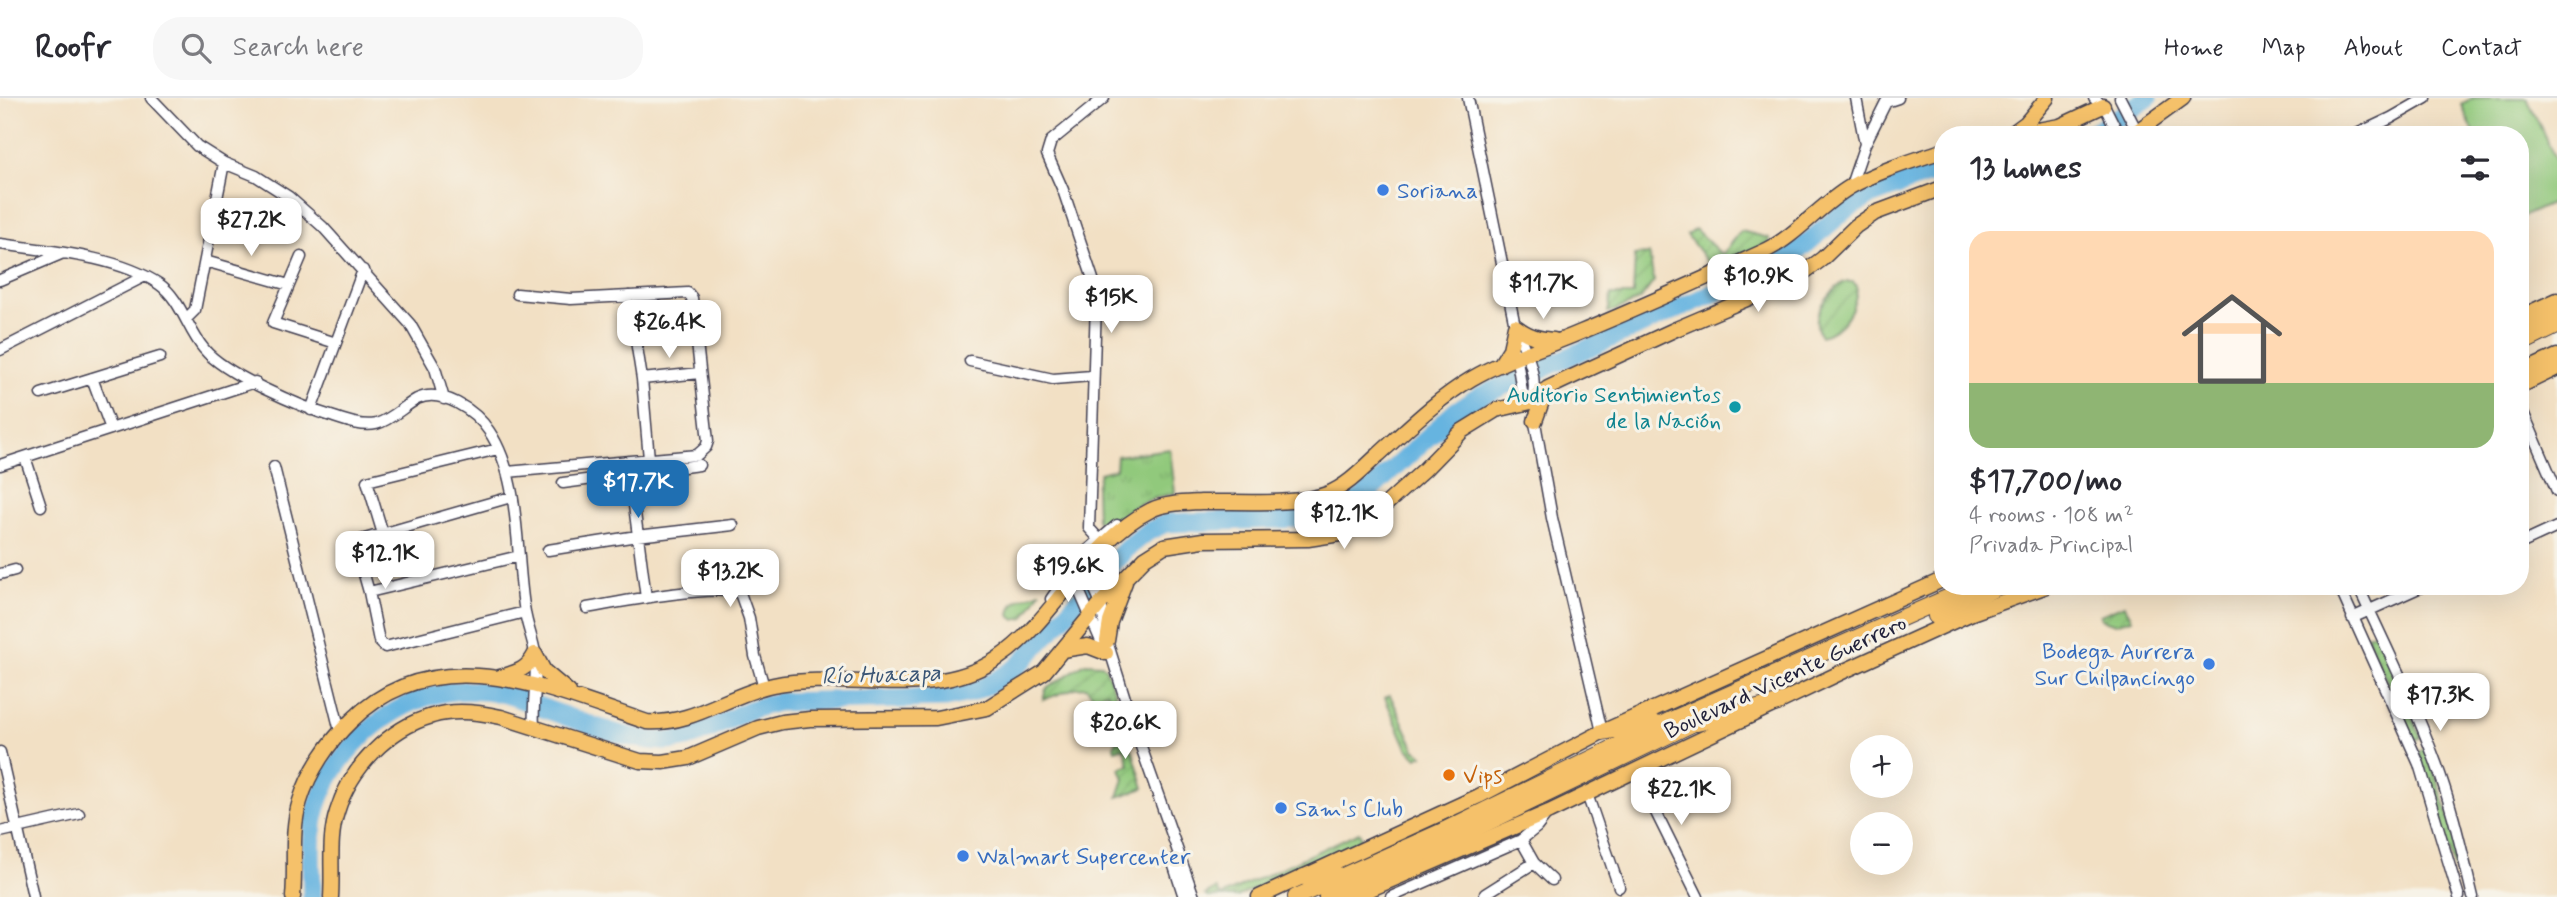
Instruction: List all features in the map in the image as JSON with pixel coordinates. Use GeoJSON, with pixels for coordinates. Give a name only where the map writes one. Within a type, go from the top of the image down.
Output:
{"type":"FeatureCollection","features":[{"type":"Feature","properties":{"kind":"highway"},"geometry":{"type":"LineString","coordinates":[[2529,327],[2557,313]]}},
{"type":"Feature","properties":{"kind":"highway"},"geometry":{"type":"LineString","coordinates":[[2529,340],[2557,326]]}},
{"type":"Feature","properties":{"kind":"highway","name":"Boulevard Vicente Guerrero"},"geometry":{"type":"LineString","coordinates":[[1296,897],[1955,595]]}},
{"type":"Feature","properties":{"kind":"highway","name":"Boulevard Vicente Guerrero"},"geometry":{"type":"LineString","coordinates":[[1327,897],[1449,841],[1681,722],[1979,595]]}},
{"type":"Feature","properties":{"kind":"highway"},"geometry":{"type":"LineString","coordinates":[[1602,732],[1681,722],[1778,703]]}},
{"type":"Feature","properties":{"kind":"highway"},"geometry":{"type":"LineString","coordinates":[[1304,877],[1348,872]]}},
{"type":"Feature","properties":{"kind":"main road"},"geometry":{"type":"LineString","coordinates":[[2022,126],[2047,98]]}},
{"type":"Feature","properties":{"kind":"main road"},"geometry":{"type":"LineString","coordinates":[[2144,126],[2183,98]]}},
{"type":"Feature","properties":{"kind":"main road"},"geometry":{"type":"LineString","coordinates":[[2060,126],[2101,105]]}},
{"type":"Feature","properties":{"kind":"main road"},"geometry":{"type":"LineString","coordinates":[[293,897],[295,825],[300,800],[324,751],[340,731],[375,700],[408,685],[458,674],[500,677],[647,722],[665,723],[678,721],[764,687],[816,681],[917,682],[964,675],[999,658],[1034,626],[1083,561],[1121,529],[1154,508],[1188,503],[1303,499],[1326,494],[1350,480],[1447,395],[1500,365],[1522,359],[1776,246],[1850,188],[1934,153]]}},
{"type":"Feature","properties":{"kind":"main road"},"geometry":{"type":"LineString","coordinates":[[331,897],[332,838],[337,811],[345,791],[360,767],[381,744],[406,727],[432,716],[457,712],[501,716],[640,761],[663,762],[688,758],[758,728],[782,722],[810,719],[936,718],[978,711],[1044,672],[1101,603],[1145,558],[1164,546],[1203,540],[1323,537],[1357,527],[1395,497],[1462,431],[1496,410],[1796,278],[1822,259],[1856,226],[1875,214],[1934,191]]}},
{"type":"Feature","properties":{"kind":"main road"},"geometry":{"type":"LineString","coordinates":[[2529,313],[2557,300]]}},
{"type":"Feature","properties":{"kind":"main road"},"geometry":{"type":"LineString","coordinates":[[1500,365],[1510,349],[1515,326],[1524,334],[1535,338],[1559,341]]}},
{"type":"Feature","properties":{"kind":"main road"},"geometry":{"type":"LineString","coordinates":[[2529,369],[2557,356]]}},
{"type":"Feature","properties":{"kind":"main road"},"geometry":{"type":"LineString","coordinates":[[2529,382],[2557,368]]}},
{"type":"Feature","properties":{"kind":"main road"},"geometry":{"type":"LineString","coordinates":[[1534,392],[1540,403],[1535,421]]}},
{"type":"Feature","properties":{"kind":"main road"},"geometry":{"type":"LineString","coordinates":[[1062,650],[1088,646],[1107,647],[1110,622],[1128,576]]}},
{"type":"Feature","properties":{"kind":"main road","name":"Boulevard Vicente Guerrero"},"geometry":{"type":"LineString","coordinates":[[1259,897],[1479,796],[1602,732],[1934,584]]}},
{"type":"Feature","properties":{"kind":"main road","name":"Boulevard Vicente Guerrero"},"geometry":{"type":"LineString","coordinates":[[1352,897],[1549,812],[1972,613],[2022,595]]}},
{"type":"Feature","properties":{"kind":"main road"},"geometry":{"type":"LineString","coordinates":[[500,677],[523,670],[530,665],[535,654]]}},
{"type":"Feature","properties":{"kind":"main road"},"geometry":{"type":"LineString","coordinates":[[535,654],[544,671],[579,699]]}},
{"type":"Feature","properties":{"kind":"street"},"geometry":{"type":"LineString","coordinates":[[152,98],[197,146],[289,197],[323,227],[410,324],[435,368],[444,399]]}},
{"type":"Feature","properties":{"kind":"street"},"geometry":{"type":"LineString","coordinates":[[1099,539],[1089,527],[1097,302],[1093,279],[1063,190],[1047,154],[1051,141],[1104,98]]}},
{"type":"Feature","properties":{"kind":"street"},"geometry":{"type":"LineString","coordinates":[[1468,98],[1522,359],[1534,392],[1535,421],[1552,518],[1602,732]]}},
{"type":"Feature","properties":{"kind":"street"},"geometry":{"type":"LineString","coordinates":[[1856,98],[1865,144]]}},
{"type":"Feature","properties":{"kind":"street"},"geometry":{"type":"LineString","coordinates":[[1850,188],[1865,144],[1886,102],[1898,98]]}},
{"type":"Feature","properties":{"kind":"street"},"geometry":{"type":"LineString","coordinates":[[2374,126],[2426,98]]}},
{"type":"Feature","properties":{"kind":"street"},"geometry":{"type":"LineString","coordinates":[[2120,99],[2137,126]]}},
{"type":"Feature","properties":{"kind":"street"},"geometry":{"type":"LineString","coordinates":[[2101,105],[2114,126]]}},
{"type":"Feature","properties":{"kind":"street"},"geometry":{"type":"LineString","coordinates":[[187,319],[195,310],[224,163]]}},
{"type":"Feature","properties":{"kind":"street"},"geometry":{"type":"LineString","coordinates":[[0,244],[108,264],[145,276],[167,291],[187,319],[201,346],[214,361],[311,410],[354,423],[375,424],[419,398],[433,396],[459,405],[478,418],[489,431],[507,472],[525,612],[535,654],[533,725]]}},
{"type":"Feature","properties":{"kind":"street"},"geometry":{"type":"LineString","coordinates":[[0,280],[61,254]]}},
{"type":"Feature","properties":{"kind":"street"},"geometry":{"type":"LineString","coordinates":[[301,257],[273,323],[336,343]]}},
{"type":"Feature","properties":{"kind":"street"},"geometry":{"type":"LineString","coordinates":[[205,261],[289,285]]}},
{"type":"Feature","properties":{"kind":"street"},"geometry":{"type":"LineString","coordinates":[[311,410],[363,270]]}},
{"type":"Feature","properties":{"kind":"street"},"geometry":{"type":"LineString","coordinates":[[0,350],[145,276]]}},
{"type":"Feature","properties":{"kind":"street"},"geometry":{"type":"LineString","coordinates":[[507,472],[697,455],[706,447],[708,441],[692,298],[688,293],[571,299],[517,294]]}},
{"type":"Feature","properties":{"kind":"street"},"geometry":{"type":"LineString","coordinates":[[629,296],[642,379],[649,459]]}},
{"type":"Feature","properties":{"kind":"street"},"geometry":{"type":"LineString","coordinates":[[41,394],[160,357]]}},
{"type":"Feature","properties":{"kind":"street"},"geometry":{"type":"LineString","coordinates":[[970,361],[1053,379],[1093,376]]}},
{"type":"Feature","properties":{"kind":"street"},"geometry":{"type":"LineString","coordinates":[[642,379],[700,373]]}},
{"type":"Feature","properties":{"kind":"street"},"geometry":{"type":"LineString","coordinates":[[92,378],[111,429]]}},
{"type":"Feature","properties":{"kind":"street"},"geometry":{"type":"LineString","coordinates":[[0,465],[255,383]]}},
{"type":"Feature","properties":{"kind":"street"},"geometry":{"type":"LineString","coordinates":[[2529,426],[2557,491]]}},
{"type":"Feature","properties":{"kind":"street"},"geometry":{"type":"LineString","coordinates":[[383,534],[367,481],[498,449]]}},
{"type":"Feature","properties":{"kind":"street"},"geometry":{"type":"LineString","coordinates":[[25,457],[41,506]]}},
{"type":"Feature","properties":{"kind":"street"},"geometry":{"type":"LineString","coordinates":[[563,483],[699,465]]}},
{"type":"Feature","properties":{"kind":"street"},"geometry":{"type":"LineString","coordinates":[[274,467],[340,731]]}},
{"type":"Feature","properties":{"kind":"street"},"geometry":{"type":"LineString","coordinates":[[630,474],[646,598]]}},
{"type":"Feature","properties":{"kind":"street"},"geometry":{"type":"LineString","coordinates":[[511,498],[362,540],[356,550],[369,592],[379,641],[385,647],[525,612]]}},
{"type":"Feature","properties":{"kind":"street"},"geometry":{"type":"LineString","coordinates":[[1154,508],[1120,523],[1099,539],[1083,561],[1101,603],[1107,647],[1184,897]]}},
{"type":"Feature","properties":{"kind":"street"},"geometry":{"type":"LineString","coordinates":[[548,550],[733,525]]}},
{"type":"Feature","properties":{"kind":"street"},"geometry":{"type":"LineString","coordinates":[[2529,540],[2557,527]]}},
{"type":"Feature","properties":{"kind":"street"},"geometry":{"type":"LineString","coordinates":[[369,592],[519,556]]}},
{"type":"Feature","properties":{"kind":"street"},"geometry":{"type":"LineString","coordinates":[[0,574],[15,570]]}},
{"type":"Feature","properties":{"kind":"street"},"geometry":{"type":"LineString","coordinates":[[1072,575],[1107,647],[1194,897]]}},
{"type":"Feature","properties":{"kind":"street"},"geometry":{"type":"LineString","coordinates":[[587,608],[646,598],[716,591],[732,590],[740,593],[749,618],[755,656],[764,687]]}},
{"type":"Feature","properties":{"kind":"street"},"geometry":{"type":"LineString","coordinates":[[2343,595],[2419,764],[2459,897]]}},
{"type":"Feature","properties":{"kind":"street"},"geometry":{"type":"LineString","coordinates":[[2362,595],[2436,763],[2473,897]]}},
{"type":"Feature","properties":{"kind":"street"},"geometry":{"type":"LineString","coordinates":[[2352,618],[2403,595]]}},
{"type":"Feature","properties":{"kind":"street"},"geometry":{"type":"LineString","coordinates":[[0,752],[33,896]]}},
{"type":"Feature","properties":{"kind":"street"},"geometry":{"type":"LineString","coordinates":[[1636,772],[1698,897]]}},
{"type":"Feature","properties":{"kind":"street"},"geometry":{"type":"LineString","coordinates":[[1587,794],[1619,887]]}},
{"type":"Feature","properties":{"kind":"street"},"geometry":{"type":"LineString","coordinates":[[1391,897],[1521,840],[1538,827],[1549,812]]}},
{"type":"Feature","properties":{"kind":"street"},"geometry":{"type":"LineString","coordinates":[[0,832],[79,814]]}},
{"type":"Feature","properties":{"kind":"street"},"geometry":{"type":"LineString","coordinates":[[1521,840],[1534,863],[1552,880]]}},
{"type":"Feature","properties":{"kind":"street"},"geometry":{"type":"LineString","coordinates":[[1485,894],[1534,863]]}},
{"type":"Feature","properties":{"kind":"green space"},"geometry":{"type":"Polygon","coordinates":[[[2473,98],[2527,98],[2557,163],[2557,201],[2529,214],[2529,126],[2471,126],[2461,104],[2473,98]]]}},
{"type":"Feature","properties":{"kind":"green space"},"geometry":{"type":"Polygon","coordinates":[[[1695,229],[1722,255],[1741,231],[1769,238],[1769,243],[1732,261],[1708,263],[1687,235],[1695,229]]]}},
{"type":"Feature","properties":{"kind":"green space"},"geometry":{"type":"Polygon","coordinates":[[[1649,254],[1654,281],[1640,300],[1608,313],[1611,295],[1633,295],[1635,255],[1649,254]]]}},
{"type":"Feature","properties":{"kind":"green space"},"geometry":{"type":"Polygon","coordinates":[[[1844,282],[1853,282],[1857,286],[1851,310],[1842,324],[1829,334],[1821,336],[1818,313],[1826,299],[1844,282]]]}},
{"type":"Feature","properties":{"kind":"green space"},"geometry":{"type":"Polygon","coordinates":[[[1170,449],[1175,493],[1142,503],[1109,522],[1097,521],[1096,488],[1100,473],[1116,469],[1117,456],[1170,449]]]}},
{"type":"Feature","properties":{"kind":"green space"},"geometry":{"type":"Polygon","coordinates":[[[1041,591],[1024,618],[1015,620],[1010,616],[1017,601],[1041,591]]]}},
{"type":"Feature","properties":{"kind":"green space"},"geometry":{"type":"Polygon","coordinates":[[[2124,605],[2132,619],[2115,624],[2101,619],[2100,615],[2124,605]]]}},
{"type":"Feature","properties":{"kind":"green space"},"geometry":{"type":"Polygon","coordinates":[[[2376,631],[2421,737],[2413,741],[2366,635],[2376,631]]]}},
{"type":"Feature","properties":{"kind":"green space"},"geometry":{"type":"Polygon","coordinates":[[[1085,663],[1102,664],[1106,669],[1118,703],[1119,720],[1115,726],[1107,728],[1105,721],[1115,716],[1107,692],[1095,697],[1086,687],[1075,688],[1043,700],[1046,689],[1085,663]]]}},
{"type":"Feature","properties":{"kind":"green space"},"geometry":{"type":"Polygon","coordinates":[[[1390,695],[1415,749],[1423,755],[1417,758],[1407,748],[1385,698],[1390,695]]]}},
{"type":"Feature","properties":{"kind":"green space"},"geometry":{"type":"Polygon","coordinates":[[[1117,741],[1132,749],[1144,788],[1118,797],[1124,779],[1120,768],[1129,765],[1124,747],[1115,750],[1117,741]]]}},
{"type":"Feature","properties":{"kind":"green space"},"geometry":{"type":"Polygon","coordinates":[[[2426,748],[2448,813],[2462,868],[2455,870],[2419,752],[2426,748]]]}},
{"type":"Feature","properties":{"kind":"green space"},"geometry":{"type":"Polygon","coordinates":[[[1359,832],[1362,839],[1237,897],[1207,897],[1205,895],[1216,889],[1221,896],[1359,832]]]}},
{"type":"Feature","properties":{"kind":"waterway","name":"Río Huacapa"},"geometry":{"type":"LineString","coordinates":[[2105,126],[2148,98]]}},
{"type":"Feature","properties":{"kind":"waterway","name":"Río Huacapa"},"geometry":{"type":"LineString","coordinates":[[312,897],[312,829],[325,786],[350,749],[367,732],[405,706],[447,692],[498,693],[616,733],[647,740],[674,741],[717,726],[747,711],[778,702],[946,698],[969,693],[994,682],[1017,667],[1126,549],[1147,532],[1166,523],[1303,518],[1343,508],[1363,497],[1456,411],[1478,397],[1777,265],[1804,246],[1844,211],[1870,196],[1934,172]]}},
{"type":"Feature","properties":{"kind":"place","name":"Soriana"},"geometry":{"type":"Point","coordinates":[1383,190]}},
{"type":"Feature","properties":{"kind":"place","name":"Auditorio Sentimientos de la Nación"},"geometry":{"type":"Point","coordinates":[1735,407]}},
{"type":"Feature","properties":{"kind":"place","name":"Bodega Aurrera Sur Chilpancingo"},"geometry":{"type":"Point","coordinates":[2209,664]}},
{"type":"Feature","properties":{"kind":"place","name":"Vips"},"geometry":{"type":"Point","coordinates":[1449,775]}},
{"type":"Feature","properties":{"kind":"place","name":"Sam's Club"},"geometry":{"type":"Point","coordinates":[1281,808]}},
{"type":"Feature","properties":{"kind":"place","name":"Walmart Supercenter"},"geometry":{"type":"Point","coordinates":[963,856]}}]}
